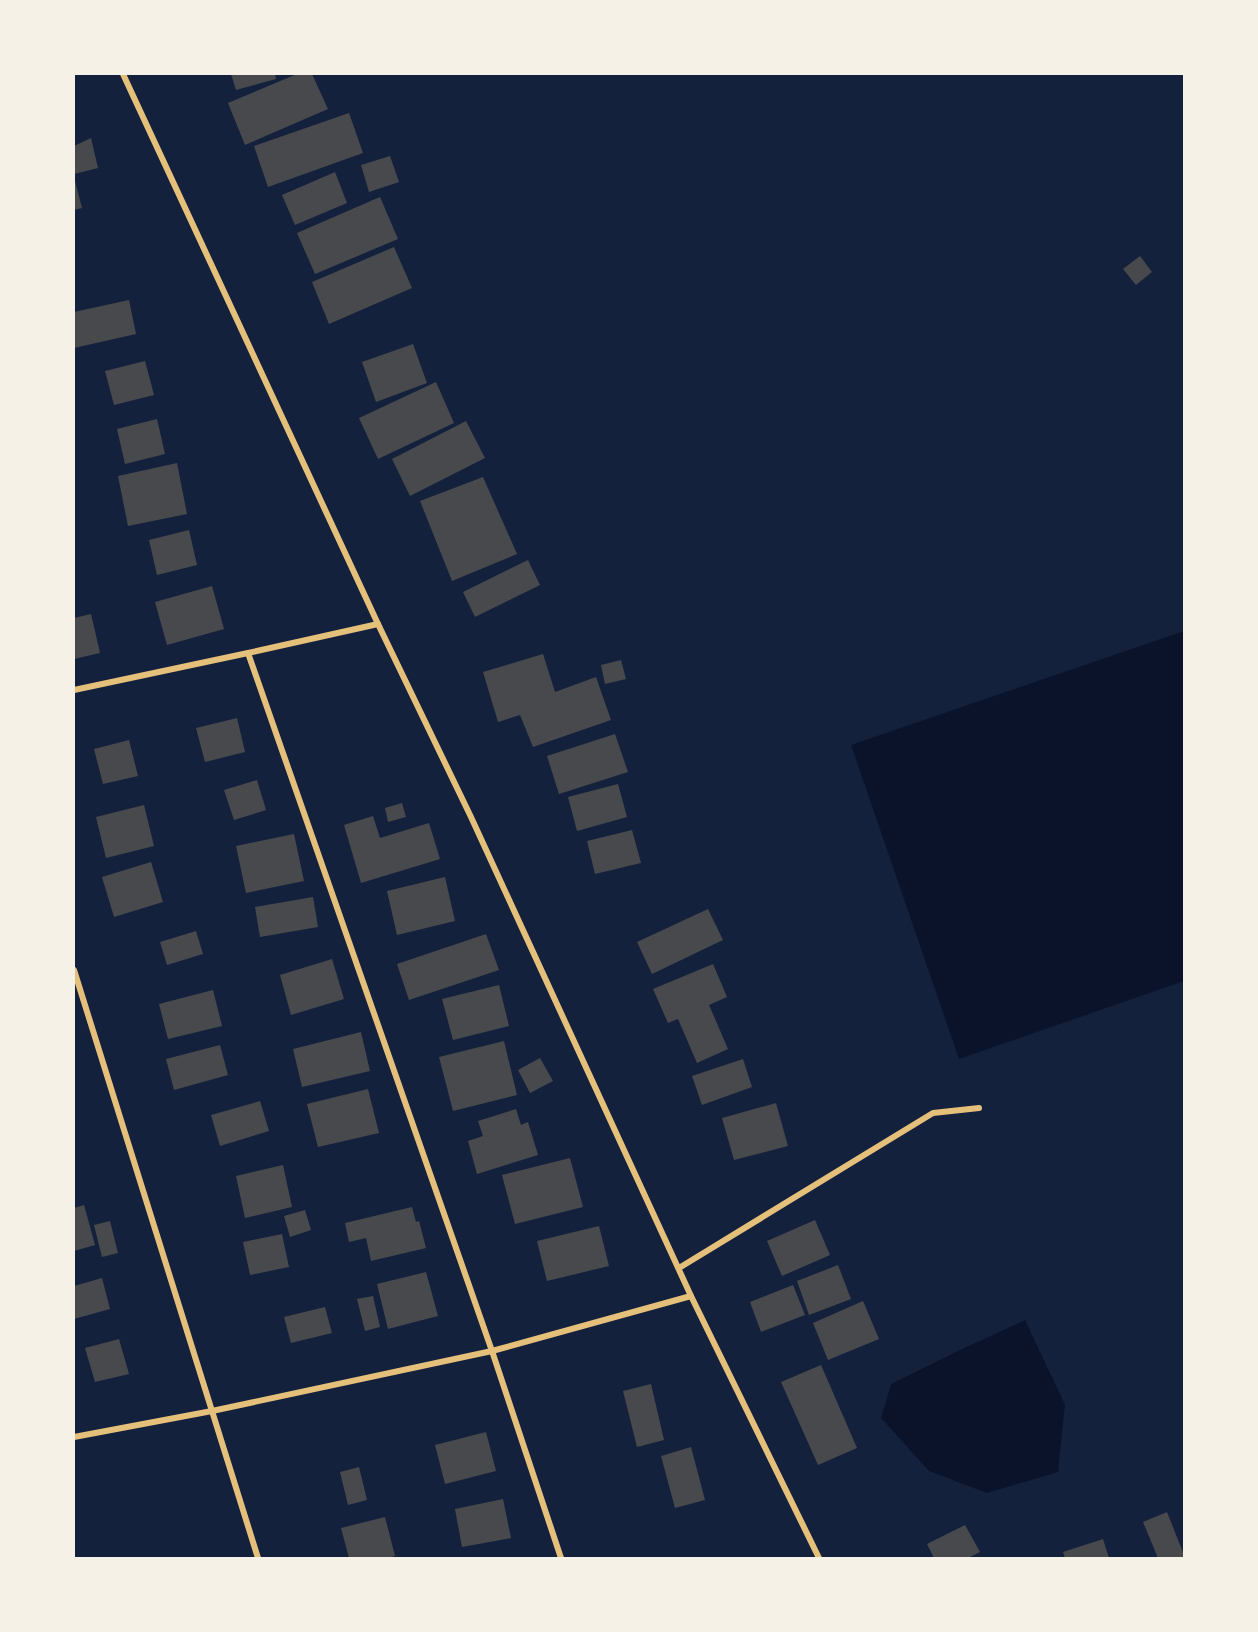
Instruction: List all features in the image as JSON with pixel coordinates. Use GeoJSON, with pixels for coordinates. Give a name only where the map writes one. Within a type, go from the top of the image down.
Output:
{"type":"FeatureCollection","features":[{"type":"Feature","properties":{"kind":"street"},"geometry":{"type":"LineString","coordinates":[[123,74],[378,624],[471,817],[691,1296],[819,1558]]}},
{"type":"Feature","properties":{"kind":"street"},"geometry":{"type":"LineString","coordinates":[[74,690],[378,624]]}},
{"type":"Feature","properties":{"kind":"street"},"geometry":{"type":"LineString","coordinates":[[248,653],[492,1352],[561,1558]]}},
{"type":"Feature","properties":{"kind":"street"},"geometry":{"type":"LineString","coordinates":[[74,970],[258,1558]]}},
{"type":"Feature","properties":{"kind":"street"},"geometry":{"type":"LineString","coordinates":[[679,1268],[933,1113],[979,1108]]}},
{"type":"Feature","properties":{"kind":"street"},"geometry":{"type":"LineString","coordinates":[[74,1437],[212,1411],[492,1352],[691,1296]]}},
{"type":"Feature","properties":{"kind":"water"},"geometry":{"type":"Polygon","coordinates":[[[1184,631],[1184,981],[959,1059],[851,745],[1184,631]]]}},
{"type":"Feature","properties":{"kind":"water"},"geometry":{"type":"Polygon","coordinates":[[[1025,1320],[1065,1405],[1058,1472],[987,1493],[929,1471],[881,1418],[891,1384],[1025,1320]]]}},
{"type":"Feature","properties":{"kind":"building"},"geometry":{"type":"Polygon","coordinates":[[[231,74],[275,74],[276,79],[236,90],[231,74]]]}},
{"type":"Feature","properties":{"kind":"building"},"geometry":{"type":"Polygon","coordinates":[[[297,74],[312,74],[328,109],[245,145],[228,103],[297,74]]]}},
{"type":"Feature","properties":{"kind":"building"},"geometry":{"type":"Polygon","coordinates":[[[349,113],[363,153],[268,187],[254,146],[349,113]]]}},
{"type":"Feature","properties":{"kind":"building"},"geometry":{"type":"Polygon","coordinates":[[[91,138],[98,168],[74,174],[74,146],[91,138]]]}},
{"type":"Feature","properties":{"kind":"building"},"geometry":{"type":"Polygon","coordinates":[[[390,156],[399,182],[369,192],[361,165],[390,156]]]}},
{"type":"Feature","properties":{"kind":"building"},"geometry":{"type":"Polygon","coordinates":[[[335,172],[347,203],[295,225],[282,195],[335,172]]]}},
{"type":"Feature","properties":{"kind":"building"},"geometry":{"type":"Polygon","coordinates":[[[74,177],[82,208],[74,210],[74,177]]]}},
{"type":"Feature","properties":{"kind":"building"},"geometry":{"type":"Polygon","coordinates":[[[380,197],[398,239],[315,274],[297,233],[380,197]]]}},
{"type":"Feature","properties":{"kind":"building"},"geometry":{"type":"Polygon","coordinates":[[[394,247],[412,288],[329,324],[312,282],[394,247]]]}},
{"type":"Feature","properties":{"kind":"building"},"geometry":{"type":"Polygon","coordinates":[[[1140,256],[1152,272],[1136,285],[1123,269],[1140,256]]]}},
{"type":"Feature","properties":{"kind":"building"},"geometry":{"type":"Polygon","coordinates":[[[129,300],[136,334],[74,348],[74,312],[129,300]]]}},
{"type":"Feature","properties":{"kind":"building"},"geometry":{"type":"Polygon","coordinates":[[[413,344],[427,383],[376,402],[362,362],[413,344]]]}},
{"type":"Feature","properties":{"kind":"building"},"geometry":{"type":"Polygon","coordinates":[[[145,361],[154,395],[114,405],[105,371],[145,361]]]}},
{"type":"Feature","properties":{"kind":"building"},"geometry":{"type":"Polygon","coordinates":[[[436,382],[454,423],[378,459],[359,418],[436,382]]]}},
{"type":"Feature","properties":{"kind":"building"},"geometry":{"type":"Polygon","coordinates":[[[157,419],[165,454],[125,464],[117,429],[157,419]]]}},
{"type":"Feature","properties":{"kind":"building"},"geometry":{"type":"Polygon","coordinates":[[[466,421],[485,458],[410,496],[392,459],[466,421]]]}},
{"type":"Feature","properties":{"kind":"building"},"geometry":{"type":"Polygon","coordinates":[[[177,463],[187,514],[128,526],[118,476],[177,463]]]}},
{"type":"Feature","properties":{"kind":"building"},"geometry":{"type":"Polygon","coordinates":[[[483,477],[517,554],[452,581],[420,501],[483,477]]]}},
{"type":"Feature","properties":{"kind":"building"},"geometry":{"type":"Polygon","coordinates":[[[189,530],[197,565],[157,575],[149,540],[189,530]]]}},
{"type":"Feature","properties":{"kind":"building"},"geometry":{"type":"Polygon","coordinates":[[[528,560],[540,585],[475,617],[463,592],[528,560]]]}},
{"type":"Feature","properties":{"kind":"building"},"geometry":{"type":"Polygon","coordinates":[[[212,586],[224,629],[167,645],[155,602],[212,586]]]}},
{"type":"Feature","properties":{"kind":"building"},"geometry":{"type":"Polygon","coordinates":[[[91,614],[100,653],[74,659],[74,618],[91,614]]]}},
{"type":"Feature","properties":{"kind":"building"},"geometry":{"type":"Polygon","coordinates":[[[543,654],[555,692],[596,677],[611,720],[533,747],[520,715],[498,722],[483,672],[543,654]]]}},
{"type":"Feature","properties":{"kind":"building"},"geometry":{"type":"Polygon","coordinates":[[[621,660],[626,679],[605,684],[601,665],[621,660]]]}},
{"type":"Feature","properties":{"kind":"building"},"geometry":{"type":"Polygon","coordinates":[[[237,718],[245,752],[205,762],[196,728],[237,718]]]}},
{"type":"Feature","properties":{"kind":"building"},"geometry":{"type":"Polygon","coordinates":[[[615,734],[628,772],[559,794],[547,756],[615,734]]]}},
{"type":"Feature","properties":{"kind":"building"},"geometry":{"type":"Polygon","coordinates":[[[129,740],[138,776],[103,784],[94,749],[129,740]]]}},
{"type":"Feature","properties":{"kind":"building"},"geometry":{"type":"Polygon","coordinates":[[[257,780],[266,810],[234,820],[224,790],[257,780]]]}},
{"type":"Feature","properties":{"kind":"building"},"geometry":{"type":"Polygon","coordinates":[[[618,784],[627,817],[577,831],[568,797],[618,784]]]}},
{"type":"Feature","properties":{"kind":"building"},"geometry":{"type":"Polygon","coordinates":[[[402,803],[406,817],[388,822],[385,808],[402,803]]]}},
{"type":"Feature","properties":{"kind":"building"},"geometry":{"type":"Polygon","coordinates":[[[144,805],[154,846],[106,858],[96,817],[144,805]]]}},
{"type":"Feature","properties":{"kind":"building"},"geometry":{"type":"Polygon","coordinates":[[[373,816],[380,838],[429,823],[440,859],[361,883],[344,825],[373,816]]]}},
{"type":"Feature","properties":{"kind":"building"},"geometry":{"type":"Polygon","coordinates":[[[632,830],[641,863],[595,874],[587,841],[632,830]]]}},
{"type":"Feature","properties":{"kind":"building"},"geometry":{"type":"Polygon","coordinates":[[[294,834],[304,881],[246,893],[236,846],[294,834]]]}},
{"type":"Feature","properties":{"kind":"building"},"geometry":{"type":"Polygon","coordinates":[[[151,862],[163,902],[114,917],[102,877],[151,862]]]}},
{"type":"Feature","properties":{"kind":"building"},"geometry":{"type":"Polygon","coordinates":[[[445,877],[455,921],[397,935],[387,891],[445,877]]]}},
{"type":"Feature","properties":{"kind":"building"},"geometry":{"type":"Polygon","coordinates":[[[313,897],[318,927],[260,937],[255,907],[313,897]]]}},
{"type":"Feature","properties":{"kind":"building"},"geometry":{"type":"Polygon","coordinates":[[[708,909],[723,940],[652,974],[637,942],[708,909]]]}},
{"type":"Feature","properties":{"kind":"building"},"geometry":{"type":"Polygon","coordinates":[[[196,931],[203,954],[167,965],[160,942],[196,931]]]}},
{"type":"Feature","properties":{"kind":"building"},"geometry":{"type":"Polygon","coordinates":[[[486,934],[499,970],[409,1000],[397,964],[486,934]]]}},
{"type":"Feature","properties":{"kind":"building"},"geometry":{"type":"Polygon","coordinates":[[[332,959],[344,999],[291,1015],[280,975],[332,959]]]}},
{"type":"Feature","properties":{"kind":"building"},"geometry":{"type":"Polygon","coordinates":[[[713,964],[727,997],[709,1005],[728,1049],[697,1063],[678,1019],[668,1023],[653,989],[713,964]]]}},
{"type":"Feature","properties":{"kind":"building"},"geometry":{"type":"Polygon","coordinates":[[[499,985],[509,1026],[453,1040],[442,999],[499,985]]]}},
{"type":"Feature","properties":{"kind":"building"},"geometry":{"type":"Polygon","coordinates":[[[213,990],[222,1026],[168,1039],[159,1004],[213,990]]]}},
{"type":"Feature","properties":{"kind":"building"},"geometry":{"type":"Polygon","coordinates":[[[361,1032],[370,1071],[302,1087],[293,1049],[361,1032]]]}},
{"type":"Feature","properties":{"kind":"building"},"geometry":{"type":"Polygon","coordinates":[[[504,1041],[517,1095],[453,1111],[439,1057],[504,1041]]]}},
{"type":"Feature","properties":{"kind":"building"},"geometry":{"type":"Polygon","coordinates":[[[220,1045],[228,1075],[174,1090],[166,1059],[220,1045]]]}},
{"type":"Feature","properties":{"kind":"building"},"geometry":{"type":"Polygon","coordinates":[[[540,1058],[553,1081],[530,1093],[518,1070],[540,1058]]]}},
{"type":"Feature","properties":{"kind":"building"},"geometry":{"type":"Polygon","coordinates":[[[743,1059],[752,1087],[702,1105],[692,1076],[743,1059]]]}},
{"type":"Feature","properties":{"kind":"building"},"geometry":{"type":"Polygon","coordinates":[[[368,1089],[379,1133],[318,1147],[307,1104],[368,1089]]]}},
{"type":"Feature","properties":{"kind":"building"},"geometry":{"type":"Polygon","coordinates":[[[260,1101],[269,1131],[220,1146],[211,1115],[260,1101]]]}},
{"type":"Feature","properties":{"kind":"building"},"geometry":{"type":"Polygon","coordinates":[[[776,1103],[788,1146],[734,1160],[722,1118],[776,1103]]]}},
{"type":"Feature","properties":{"kind":"building"},"geometry":{"type":"Polygon","coordinates":[[[516,1109],[521,1125],[528,1122],[538,1155],[477,1174],[468,1141],[483,1136],[478,1121],[516,1109]]]}},
{"type":"Feature","properties":{"kind":"building"},"geometry":{"type":"Polygon","coordinates":[[[570,1158],[583,1207],[515,1224],[502,1175],[570,1158]]]}},
{"type":"Feature","properties":{"kind":"building"},"geometry":{"type":"Polygon","coordinates":[[[283,1165],[292,1207],[245,1218],[236,1176],[283,1165]]]}},
{"type":"Feature","properties":{"kind":"building"},"geometry":{"type":"Polygon","coordinates":[[[84,1205],[95,1245],[74,1251],[74,1208],[84,1205]]]}},
{"type":"Feature","properties":{"kind":"building"},"geometry":{"type":"Polygon","coordinates":[[[412,1207],[416,1222],[419,1221],[426,1248],[371,1261],[366,1238],[349,1242],[345,1223],[412,1207]]]}},
{"type":"Feature","properties":{"kind":"building"},"geometry":{"type":"Polygon","coordinates":[[[305,1210],[311,1230],[290,1237],[284,1216],[305,1210]]]}},
{"type":"Feature","properties":{"kind":"building"},"geometry":{"type":"Polygon","coordinates":[[[815,1220],[830,1255],[782,1276],[767,1241],[815,1220]]]}},
{"type":"Feature","properties":{"kind":"building"},"geometry":{"type":"Polygon","coordinates":[[[110,1221],[118,1253],[102,1257],[94,1225],[110,1221]]]}},
{"type":"Feature","properties":{"kind":"building"},"geometry":{"type":"Polygon","coordinates":[[[599,1226],[609,1266],[547,1281],[537,1241],[599,1226]]]}},
{"type":"Feature","properties":{"kind":"building"},"geometry":{"type":"Polygon","coordinates":[[[282,1234],[289,1267],[250,1275],[243,1242],[282,1234]]]}},
{"type":"Feature","properties":{"kind":"building"},"geometry":{"type":"Polygon","coordinates":[[[838,1265],[851,1299],[809,1315],[797,1281],[838,1265]]]}},
{"type":"Feature","properties":{"kind":"building"},"geometry":{"type":"Polygon","coordinates":[[[426,1272],[438,1316],[388,1329],[377,1284],[426,1272]]]}},
{"type":"Feature","properties":{"kind":"building"},"geometry":{"type":"Polygon","coordinates":[[[102,1278],[110,1309],[74,1319],[74,1286],[102,1278]]]}},
{"type":"Feature","properties":{"kind":"building"},"geometry":{"type":"Polygon","coordinates":[[[793,1285],[805,1315],[761,1332],[750,1302],[793,1285]]]}},
{"type":"Feature","properties":{"kind":"building"},"geometry":{"type":"Polygon","coordinates":[[[373,1296],[380,1327],[365,1331],[357,1299],[373,1296]]]}},
{"type":"Feature","properties":{"kind":"building"},"geometry":{"type":"Polygon","coordinates":[[[863,1301],[879,1339],[828,1360],[813,1323],[863,1301]]]}},
{"type":"Feature","properties":{"kind":"building"},"geometry":{"type":"Polygon","coordinates":[[[325,1307],[332,1333],[291,1343],[284,1317],[325,1307]]]}},
{"type":"Feature","properties":{"kind":"building"},"geometry":{"type":"Polygon","coordinates":[[[119,1339],[129,1374],[95,1382],[85,1348],[119,1339]]]}},
{"type":"Feature","properties":{"kind":"building"},"geometry":{"type":"Polygon","coordinates":[[[821,1365],[857,1448],[818,1465],[781,1382],[821,1365]]]}},
{"type":"Feature","properties":{"kind":"building"},"geometry":{"type":"Polygon","coordinates":[[[651,1384],[664,1440],[637,1447],[623,1391],[651,1384]]]}},
{"type":"Feature","properties":{"kind":"building"},"geometry":{"type":"Polygon","coordinates":[[[486,1432],[496,1471],[445,1484],[435,1445],[486,1432]]]}},
{"type":"Feature","properties":{"kind":"building"},"geometry":{"type":"Polygon","coordinates":[[[691,1447],[705,1500],[675,1508],[661,1456],[691,1447]]]}},
{"type":"Feature","properties":{"kind":"building"},"geometry":{"type":"Polygon","coordinates":[[[359,1467],[367,1500],[348,1505],[340,1472],[359,1467]]]}},
{"type":"Feature","properties":{"kind":"building"},"geometry":{"type":"Polygon","coordinates":[[[503,1499],[511,1538],[462,1547],[455,1509],[503,1499]]]}},
{"type":"Feature","properties":{"kind":"building"},"geometry":{"type":"Polygon","coordinates":[[[1167,1512],[1184,1558],[1158,1558],[1143,1522],[1167,1512]]]}},
{"type":"Feature","properties":{"kind":"building"},"geometry":{"type":"Polygon","coordinates":[[[385,1517],[395,1556],[349,1558],[341,1528],[385,1517]]]}},
{"type":"Feature","properties":{"kind":"building"},"geometry":{"type":"Polygon","coordinates":[[[965,1525],[980,1552],[968,1558],[934,1558],[927,1544],[965,1525]]]}},
{"type":"Feature","properties":{"kind":"building"},"geometry":{"type":"Polygon","coordinates":[[[1103,1539],[1109,1558],[1065,1558],[1063,1552],[1103,1539]]]}}]}
